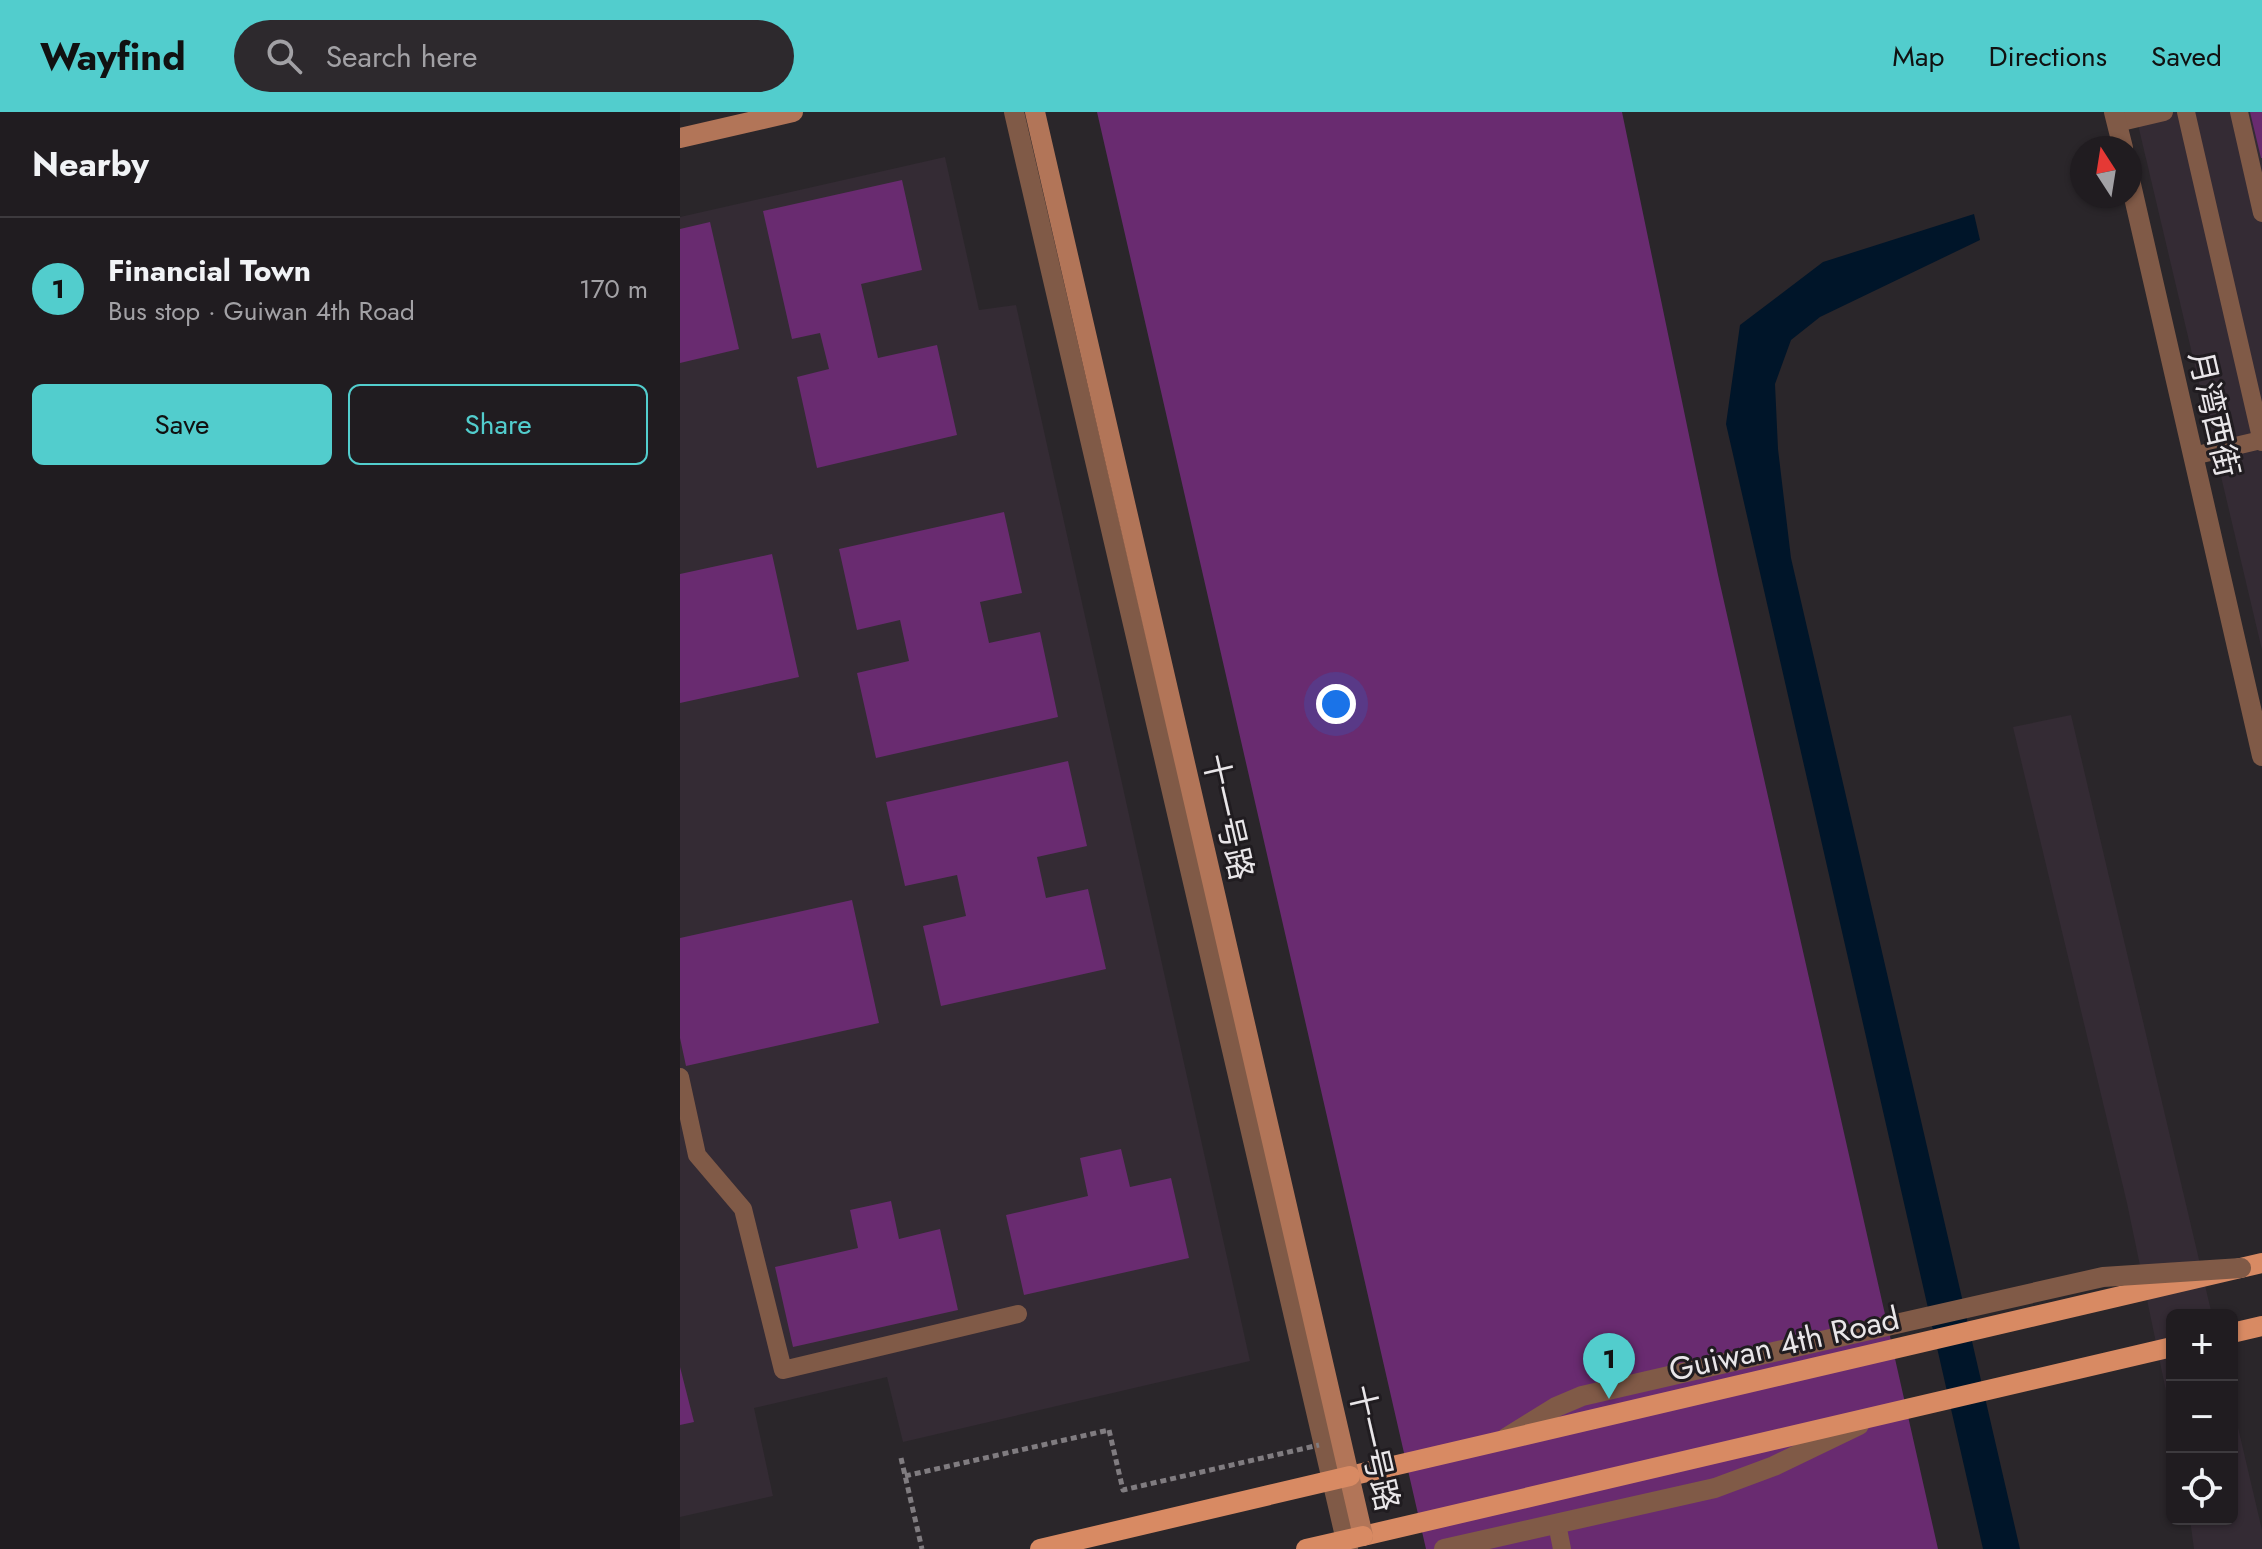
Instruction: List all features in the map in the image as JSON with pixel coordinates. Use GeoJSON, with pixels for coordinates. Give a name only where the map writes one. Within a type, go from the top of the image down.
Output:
{"type":"FeatureCollection","features":[{"type":"Feature","properties":{"kind":"main road","name":"Guiwan 4th Road"},"geometry":{"type":"LineString","coordinates":[[1040,1549],[2262,1263]]}},
{"type":"Feature","properties":{"kind":"main road"},"geometry":{"type":"LineString","coordinates":[[2238,1332],[2262,1326]]}},
{"type":"Feature","properties":{"kind":"main road"},"geometry":{"type":"LineString","coordinates":[[1306,1549],[1359,1545],[1420,1523],[2166,1348]]}},
{"type":"Feature","properties":{"kind":"street"},"geometry":{"type":"LineString","coordinates":[[680,138],[793,112]]}},
{"type":"Feature","properties":{"kind":"street"},"geometry":{"type":"LineString","coordinates":[[1014,112],[1359,1545]]}},
{"type":"Feature","properties":{"kind":"street","name":"十一号路"},"geometry":{"type":"LineString","coordinates":[[1035,112],[1350,1476],[1359,1545]]}},
{"type":"Feature","properties":{"kind":"street","name":"月湾西街"},"geometry":{"type":"LineString","coordinates":[[2136,208],[2262,756]]}},
{"type":"Feature","properties":{"kind":"street"},"geometry":{"type":"LineString","coordinates":[[1500,1441],[1556,1407],[1582,1396],[2073,1282],[2127,1274],[2241,1268]]}},
{"type":"Feature","properties":{"kind":"street"},"geometry":{"type":"LineString","coordinates":[[1444,1549],[1726,1484],[1774,1466],[1877,1416]]}},
{"type":"Feature","properties":{"kind":"lane"},"geometry":{"type":"LineString","coordinates":[[2116,117],[2164,112]]}},
{"type":"Feature","properties":{"kind":"lane"},"geometry":{"type":"LineString","coordinates":[[2186,112],[2262,441],[2193,456]]}},
{"type":"Feature","properties":{"kind":"lane"},"geometry":{"type":"LineString","coordinates":[[2239,112],[2262,213]]}},
{"type":"Feature","properties":{"kind":"lane"},"geometry":{"type":"LineString","coordinates":[[680,1077],[697,1155],[743,1209],[783,1370],[1018,1314]]}},
{"type":"Feature","properties":{"kind":"lane"},"geometry":{"type":"LineString","coordinates":[[1557,1524],[1562,1549]]}},
{"type":"Feature","properties":{"kind":"path"},"geometry":{"type":"LineString","coordinates":[[905,1476],[1109,1430],[1123,1490],[1341,1440]]}},
{"type":"Feature","properties":{"kind":"path"},"geometry":{"type":"LineString","coordinates":[[901,1458],[922,1549]]}},
{"type":"Feature","properties":{"kind":"shaded area"},"geometry":{"type":"Polygon","coordinates":[[[2135,112],[2262,112],[2262,650],[2142,136],[2135,112]]]}},
{"type":"Feature","properties":{"kind":"shaded area"},"geometry":{"type":"Polygon","coordinates":[[[945,157],[979,310],[1016,305],[1250,1361],[903,1442],[887,1377],[754,1408],[773,1496],[680,1517],[680,217],[945,157]]]}},
{"type":"Feature","properties":{"kind":"shaded area"},"geometry":{"type":"Polygon","coordinates":[[[2071,715],[2211,1309],[2166,1309],[2166,1391],[2127,1203],[2013,727],[2071,715]]]}},
{"type":"Feature","properties":{"kind":"shaded area"},"geometry":{"type":"Polygon","coordinates":[[[2238,1428],[2262,1530],[2262,1549],[2194,1549],[2191,1525],[2238,1525],[2238,1428]]]}},
{"type":"Feature","properties":{"kind":"water"},"geometry":{"type":"Polygon","coordinates":[[[1974,214],[1980,240],[1820,317],[1791,340],[1775,384],[1778,449],[1791,558],[2020,1549],[1983,1549],[1726,424],[1740,325],[1823,262],[1974,214]]]}},
{"type":"Feature","properties":{"kind":"building"},"geometry":{"type":"Polygon","coordinates":[[[1097,112],[1622,112],[1718,575],[1938,1549],[1426,1549],[1097,112]]]}},
{"type":"Feature","properties":{"kind":"building"},"geometry":{"type":"Polygon","coordinates":[[[2250,112],[2262,112],[2262,158],[2261,158],[2250,112]]]}},
{"type":"Feature","properties":{"kind":"building"},"geometry":{"type":"Polygon","coordinates":[[[902,180],[922,270],[861,284],[878,358],[937,345],[957,435],[817,468],[797,377],[829,369],[820,333],[792,339],[763,211],[902,180]]]}},
{"type":"Feature","properties":{"kind":"building"},"geometry":{"type":"Polygon","coordinates":[[[710,222],[739,349],[680,363],[680,229],[710,222]]]}},
{"type":"Feature","properties":{"kind":"building"},"geometry":{"type":"Polygon","coordinates":[[[1004,512],[1022,593],[980,602],[989,643],[1040,632],[1058,717],[876,758],[857,673],[909,661],[900,620],[857,630],[839,549],[1004,512]]]}},
{"type":"Feature","properties":{"kind":"building"},"geometry":{"type":"Polygon","coordinates":[[[772,554],[799,677],[680,703],[680,574],[772,554]]]}},
{"type":"Feature","properties":{"kind":"building"},"geometry":{"type":"Polygon","coordinates":[[[1068,761],[1087,846],[1037,857],[1046,898],[1088,889],[1106,969],[941,1006],[923,926],[966,916],[957,875],[905,886],[886,802],[1068,761]]]}},
{"type":"Feature","properties":{"kind":"building"},"geometry":{"type":"Polygon","coordinates":[[[852,900],[879,1023],[686,1066],[680,1038],[680,938],[852,900]]]}},
{"type":"Feature","properties":{"kind":"building"},"geometry":{"type":"Polygon","coordinates":[[[1121,1149],[1130,1187],[1171,1178],[1189,1258],[1024,1295],[1006,1215],[1088,1196],[1080,1158],[1121,1149]]]}},
{"type":"Feature","properties":{"kind":"building"},"geometry":{"type":"Polygon","coordinates":[[[891,1201],[899,1239],[940,1229],[958,1310],[793,1347],[775,1267],[858,1248],[850,1210],[891,1201]]]}},
{"type":"Feature","properties":{"kind":"building"},"geometry":{"type":"Polygon","coordinates":[[[680,1367],[694,1422],[680,1425],[680,1367]]]}},
{"type":"Feature","properties":{"kind":"place","name":"Financial Town"},"geometry":{"type":"Point","coordinates":[1609,1399]}}]}
